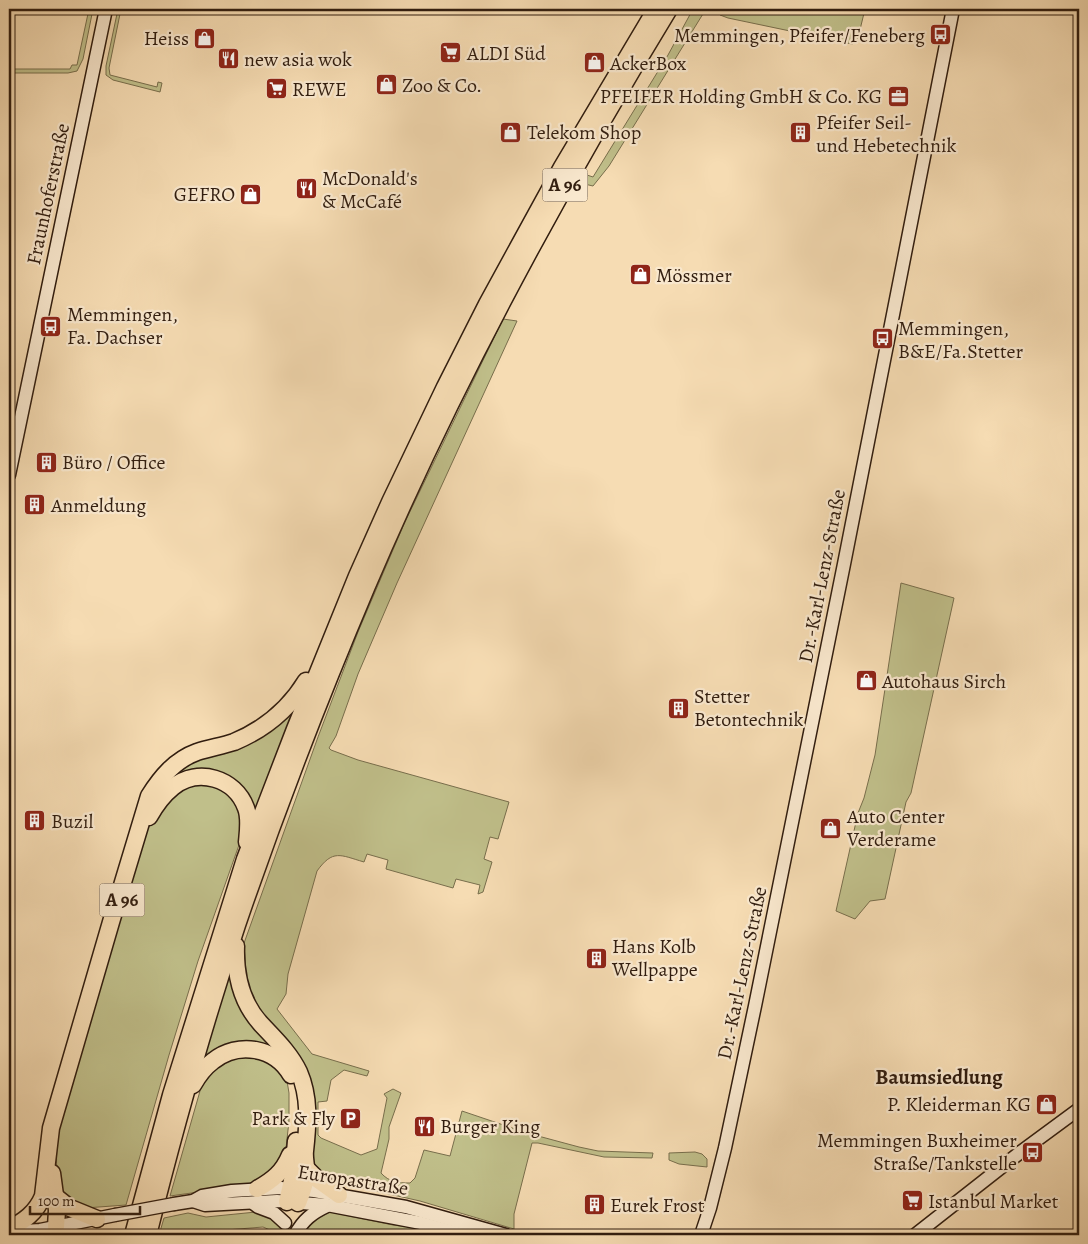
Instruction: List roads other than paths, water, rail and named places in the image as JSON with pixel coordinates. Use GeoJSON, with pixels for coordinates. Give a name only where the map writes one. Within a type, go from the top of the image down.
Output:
{"type":"FeatureCollection","features":[{"type":"Feature","properties":{"kind":"highway","name":"A 96"},"geometry":{"type":"LineString","coordinates":[[133,1235],[171,1094],[245,860],[340,619],[390,502],[470,338],[557,175],[656,9]]}},
{"type":"Feature","properties":{"kind":"highway","name":"A 96"},"geometry":{"type":"LineString","coordinates":[[148,1235],[184,1097],[236,929],[263,851],[332,670],[368,584],[426,456],[474,357],[550,212],[602,120],[669,9]]}},
{"type":"Feature","properties":{"kind":"highway"},"geometry":{"type":"LineString","coordinates":[[9,1230],[32,1215],[50,1192],[47,1154],[51,1128],[110,922],[149,796],[159,780],[180,762],[195,753],[232,742],[250,734],[283,711],[295,699],[308,678],[327,633],[340,619]]}},
{"type":"Feature","properties":{"kind":"highway","name":"A 96"},"geometry":{"type":"LineString","coordinates":[[56,1227],[57,1210],[50,1192],[55,1129],[148,817],[163,796],[174,786],[185,780],[199,777],[213,778],[230,786],[240,796],[246,808],[248,831],[245,860]]}},
{"type":"Feature","properties":{"kind":"highway","name":"A 96"},"geometry":{"type":"LineString","coordinates":[[236,929],[236,972],[244,997],[253,1014],[289,1056],[304,1085],[308,1120],[305,1183],[295,1196]]}},
{"type":"Feature","properties":{"kind":"highway"},"geometry":{"type":"LineString","coordinates":[[184,1097],[204,1069],[213,1061],[232,1050],[249,1049],[268,1053],[280,1061],[288,1069],[296,1088],[298,1113],[295,1153],[295,1196]]}},
{"type":"Feature","properties":{"kind":"highway"},"geometry":{"type":"LineString","coordinates":[[255,1196],[275,1178],[285,1167],[290,1155],[295,1153]]}},
{"type":"Feature","properties":{"kind":"highway"},"geometry":{"type":"LineString","coordinates":[[306,1168],[333,1200]]}},
{"type":"Feature","properties":{"kind":"highway"},"geometry":{"type":"LineString","coordinates":[[50,1192],[70,1208],[96,1219]]}},
{"type":"Feature","properties":{"kind":"street","name":"Fraunhoferstraße"},"geometry":{"type":"LineString","coordinates":[[9,475],[106,9]]}},
{"type":"Feature","properties":{"kind":"street","name":"Dr.-Karl-Lenz-Straße"},"geometry":{"type":"LineString","coordinates":[[701,1235],[725,1148],[765,957],[952,9]]}},
{"type":"Feature","properties":{"kind":"street"},"geometry":{"type":"LineString","coordinates":[[915,1235],[1079,1109]]}},
{"type":"Feature","properties":{"kind":"street","name":"Europastraße"},"geometry":{"type":"LineString","coordinates":[[9,1230],[56,1227],[193,1201],[202,1196],[295,1196],[406,1207],[506,1235]]}},
{"type":"Feature","properties":{"kind":"street"},"geometry":{"type":"LineString","coordinates":[[255,1196],[258,1207],[274,1213],[287,1229]]}},
{"type":"Feature","properties":{"kind":"street"},"geometry":{"type":"LineString","coordinates":[[287,1229],[295,1196]]}},
{"type":"Feature","properties":{"kind":"street"},"geometry":{"type":"LineString","coordinates":[[294,1235],[295,1196]]}},
{"type":"Feature","properties":{"kind":"street"},"geometry":{"type":"LineString","coordinates":[[294,1235],[307,1217],[333,1200]]}},
{"type":"Feature","properties":{"kind":"street","name":"Europastraße"},"geometry":{"type":"LineString","coordinates":[[333,1200],[465,1235]]}},
{"type":"Feature","properties":{"kind":"street","name":"Dr.-Karl-Lenz-Straße"},"geometry":{"type":"LineString","coordinates":[[709,1235],[710,1208]]}},
{"type":"Feature","properties":{"kind":"street"},"geometry":{"type":"LineString","coordinates":[[695,1235],[699,1218],[710,1208]]}},
{"type":"Feature","properties":{"kind":"place","name":"Memmingen, Pfeifer/Feneberg"},"geometry":{"type":"Point","coordinates":[941,35]}},
{"type":"Feature","properties":{"kind":"place","name":"Heiss"},"geometry":{"type":"Point","coordinates":[205,38]}},
{"type":"Feature","properties":{"kind":"place","name":"ALDI Süd"},"geometry":{"type":"Point","coordinates":[451,53]}},
{"type":"Feature","properties":{"kind":"place","name":"new asia wok"},"geometry":{"type":"Point","coordinates":[228,59]}},
{"type":"Feature","properties":{"kind":"place","name":"AckerBox"},"geometry":{"type":"Point","coordinates":[594,63]}},
{"type":"Feature","properties":{"kind":"place","name":"Zoo & Co."},"geometry":{"type":"Point","coordinates":[386,85]}},
{"type":"Feature","properties":{"kind":"place","name":"REWE"},"geometry":{"type":"Point","coordinates":[276,89]}},
{"type":"Feature","properties":{"kind":"place","name":"PFEIFER Holding GmbH & Co. KG"},"geometry":{"type":"Point","coordinates":[898,96]}},
{"type":"Feature","properties":{"kind":"place","name":"Telekom Shop"},"geometry":{"type":"Point","coordinates":[511,132]}},
{"type":"Feature","properties":{"kind":"place","name":"Pfeifer Seil- und Hebetechnik"},"geometry":{"type":"Point","coordinates":[800,133]}},
{"type":"Feature","properties":{"kind":"place","name":"McDonald's & McCafé"},"geometry":{"type":"Point","coordinates":[306,189]}},
{"type":"Feature","properties":{"kind":"place","name":"GEFRO"},"geometry":{"type":"Point","coordinates":[251,194]}},
{"type":"Feature","properties":{"kind":"place","name":"Mössmer"},"geometry":{"type":"Point","coordinates":[640,275]}},
{"type":"Feature","properties":{"kind":"place","name":"Memmingen, Fa. Dachser"},"geometry":{"type":"Point","coordinates":[51,326]}},
{"type":"Feature","properties":{"kind":"place","name":"Memmingen, B&E/Fa.Stetter"},"geometry":{"type":"Point","coordinates":[882,339]}},
{"type":"Feature","properties":{"kind":"place","name":"Büro / Office"},"geometry":{"type":"Point","coordinates":[46,462]}},
{"type":"Feature","properties":{"kind":"place","name":"Anmeldung"},"geometry":{"type":"Point","coordinates":[35,505]}},
{"type":"Feature","properties":{"kind":"place","name":"Autohaus Sirch"},"geometry":{"type":"Point","coordinates":[866,681]}},
{"type":"Feature","properties":{"kind":"place","name":"Stetter Betontechnik"},"geometry":{"type":"Point","coordinates":[678,708]}},
{"type":"Feature","properties":{"kind":"place","name":"Buzil"},"geometry":{"type":"Point","coordinates":[35,821]}},
{"type":"Feature","properties":{"kind":"place","name":"Auto Center Verderame"},"geometry":{"type":"Point","coordinates":[831,828]}},
{"type":"Feature","properties":{"kind":"place","name":"Hans Kolb Wellpappe"},"geometry":{"type":"Point","coordinates":[596,958]}},
{"type":"Feature","properties":{"kind":"place","name":"P. Kleiderman KG"},"geometry":{"type":"Point","coordinates":[1047,1104]}},
{"type":"Feature","properties":{"kind":"place","name":"Park & Fly"},"geometry":{"type":"Point","coordinates":[351,1118]}},
{"type":"Feature","properties":{"kind":"place","name":"Burger King"},"geometry":{"type":"Point","coordinates":[424,1126]}},
{"type":"Feature","properties":{"kind":"place","name":"Memmingen Buxheimer Straße/Tankstelle"},"geometry":{"type":"Point","coordinates":[1033,1152]}},
{"type":"Feature","properties":{"kind":"place","name":"Istanbul Market"},"geometry":{"type":"Point","coordinates":[912,1201]}},
{"type":"Feature","properties":{"kind":"place","name":"Eurek Frost"},"geometry":{"type":"Point","coordinates":[594,1205]}},
{"type":"Feature","properties":{"kind":"district","name":"Baumsiedlung"},"geometry":{"type":"Point","coordinates":[939,1077]}}]}
